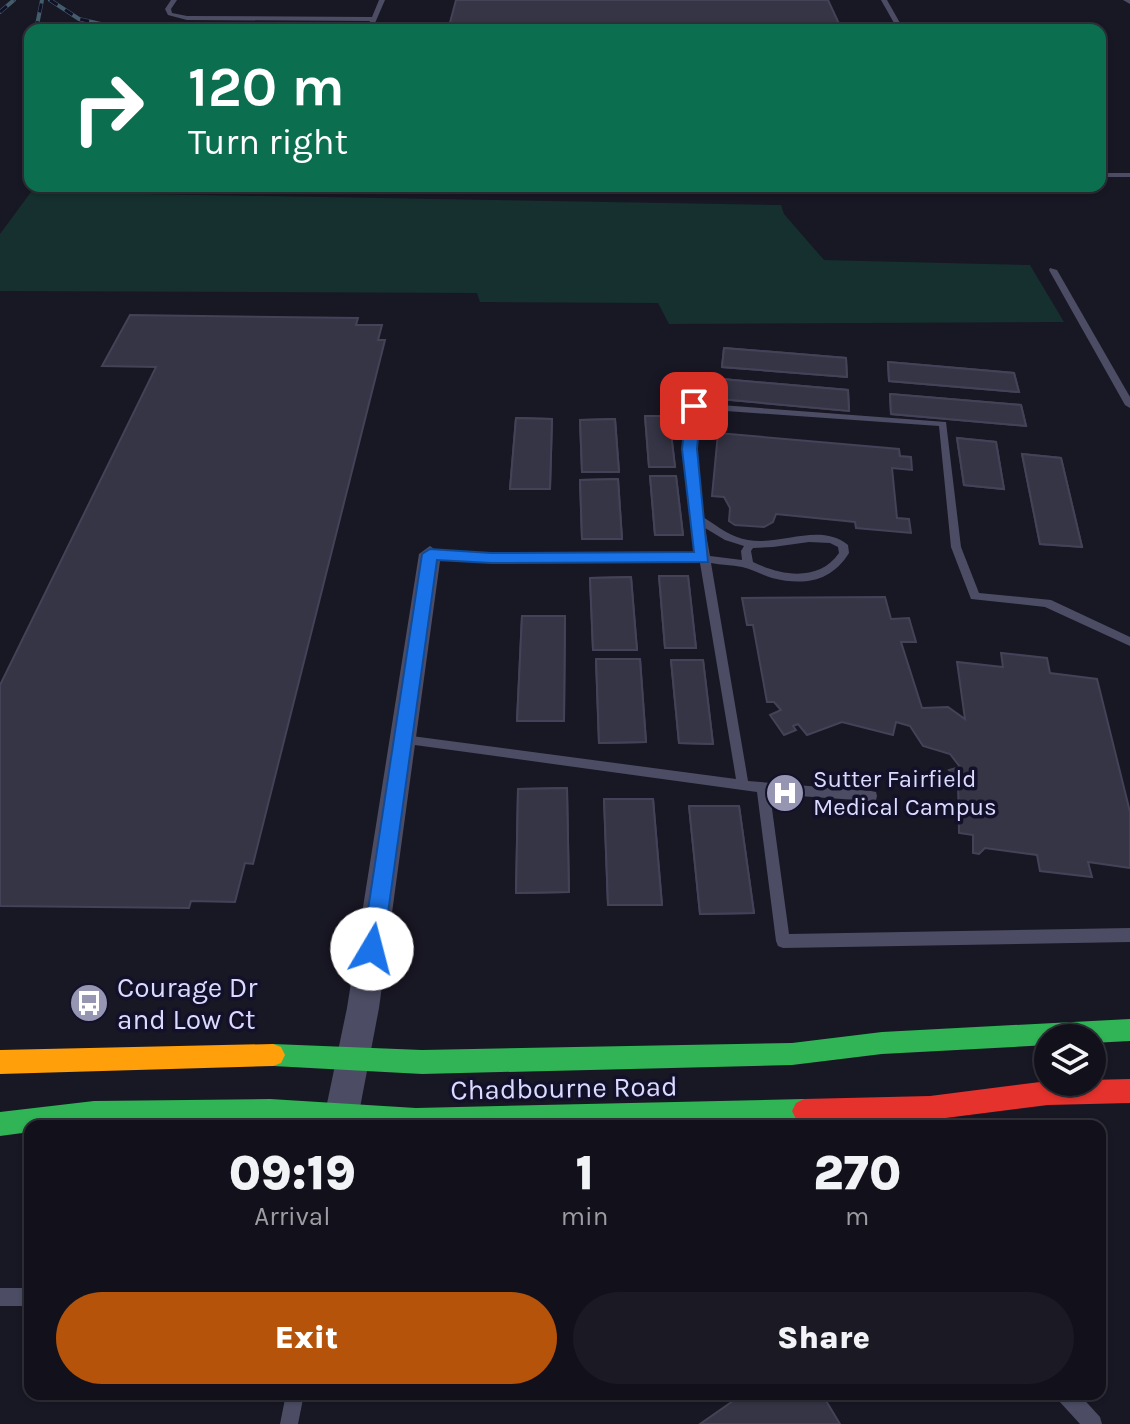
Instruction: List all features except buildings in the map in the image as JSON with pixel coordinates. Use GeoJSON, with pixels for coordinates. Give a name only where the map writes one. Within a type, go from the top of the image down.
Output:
{"type":"FeatureCollection","features":[{"type":"Feature","properties":{"kind":"main road","name":"Chadbourne Road"},"geometry":{"type":"LineString","coordinates":[[0,1062],[294,1055],[422,1062],[792,1054],[882,1043],[1130,1030]]}},
{"type":"Feature","properties":{"kind":"main road","name":"Chadbourne Road"},"geometry":{"type":"LineString","coordinates":[[34,1120],[94,1113],[416,1120],[930,1108],[1048,1093],[1130,1091]]}},
{"type":"Feature","properties":{"kind":"main road","name":"Chadbourne Road"},"geometry":{"type":"LineString","coordinates":[[0,1124],[24,1121]]}},
{"type":"Feature","properties":{"kind":"street"},"geometry":{"type":"LineString","coordinates":[[341,1120],[354,1058],[430,554]]}},
{"type":"Feature","properties":{"kind":"lane"},"geometry":{"type":"LineString","coordinates":[[174,0],[168,9],[178,17],[374,19]]}},
{"type":"Feature","properties":{"kind":"lane"},"geometry":{"type":"LineString","coordinates":[[372,24],[382,0]]}},
{"type":"Feature","properties":{"kind":"lane"},"geometry":{"type":"LineString","coordinates":[[884,0],[898,24]]}},
{"type":"Feature","properties":{"kind":"lane"},"geometry":{"type":"LineString","coordinates":[[271,24],[274,19]]}},
{"type":"Feature","properties":{"kind":"lane"},"geometry":{"type":"LineString","coordinates":[[1106,175],[1130,175]]}},
{"type":"Feature","properties":{"kind":"lane"},"geometry":{"type":"LineString","coordinates":[[1053,270],[1130,405]]}},
{"type":"Feature","properties":{"kind":"lane"},"geometry":{"type":"LineString","coordinates":[[743,786],[703,558],[690,449],[694,406],[943,424],[956,547],[975,596],[1047,603],[1130,642]]}},
{"type":"Feature","properties":{"kind":"lane"},"geometry":{"type":"LineString","coordinates":[[430,554],[491,558],[703,558],[748,564],[769,575],[793,578],[833,568],[844,553],[843,545],[816,538],[750,544],[719,533],[698,519]]}},
{"type":"Feature","properties":{"kind":"lane"},"geometry":{"type":"LineString","coordinates":[[748,564],[746,551],[750,544]]}},
{"type":"Feature","properties":{"kind":"lane"},"geometry":{"type":"LineString","coordinates":[[404,740],[743,786],[871,796]]}},
{"type":"Feature","properties":{"kind":"lane"},"geometry":{"type":"LineString","coordinates":[[763,788],[783,941],[1130,935]]}},
{"type":"Feature","properties":{"kind":"lane"},"geometry":{"type":"LineString","coordinates":[[0,1297],[24,1297]]}},
{"type":"Feature","properties":{"kind":"lane"},"geometry":{"type":"LineString","coordinates":[[289,1424],[294,1400]]}},
{"type":"Feature","properties":{"kind":"lane"},"geometry":{"type":"LineString","coordinates":[[1071,1400],[1093,1424]]}},
{"type":"Feature","properties":{"kind":"green space"},"geometry":{"type":"Polygon","coordinates":[[[31,192],[781,205],[784,214],[824,260],[1030,265],[1064,322],[669,324],[658,303],[480,302],[477,293],[0,291],[0,234],[31,192]]]}},
{"type":"Feature","properties":{"kind":"railway"},"geometry":{"type":"LineString","coordinates":[[0,12],[14,0]]}},
{"type":"Feature","properties":{"kind":"railway"},"geometry":{"type":"LineString","coordinates":[[37,24],[42,0]]}},
{"type":"Feature","properties":{"kind":"railway"},"geometry":{"type":"LineString","coordinates":[[50,0],[79,19],[101,24]]}},
{"type":"Feature","properties":{"kind":"traffic: fast"},"geometry":{"type":"LineString","coordinates":[[273,1055],[422,1062],[792,1054],[882,1043],[1130,1030]]}},
{"type":"Feature","properties":{"kind":"traffic: fast"},"geometry":{"type":"LineString","coordinates":[[34,1120],[94,1113],[270,1111],[416,1120]]}},
{"type":"Feature","properties":{"kind":"traffic: fast"},"geometry":{"type":"LineString","coordinates":[[416,1120],[804,1111]]}},
{"type":"Feature","properties":{"kind":"traffic: fast"},"geometry":{"type":"LineString","coordinates":[[0,1124],[24,1121]]}},
{"type":"Feature","properties":{"kind":"traffic: slow"},"geometry":{"type":"LineString","coordinates":[[0,1062],[273,1055]]}},
{"type":"Feature","properties":{"kind":"traffic: jam"},"geometry":{"type":"LineString","coordinates":[[804,1111],[930,1108],[1048,1093],[1130,1091]]}},
{"type":"Feature","properties":{"kind":"place","name":"Sutter Fairfield Medical Campus"},"geometry":{"type":"Point","coordinates":[785,793]}},
{"type":"Feature","properties":{"kind":"place","name":"Courage Dr and Low Ct"},"geometry":{"type":"Point","coordinates":[89,1003]}},
{"type":"Feature","properties":{"kind":"route"},"geometry":{"type":"LineString","coordinates":[[372,949],[430,554],[491,558],[703,558],[690,449],[694,406]]}}]}
